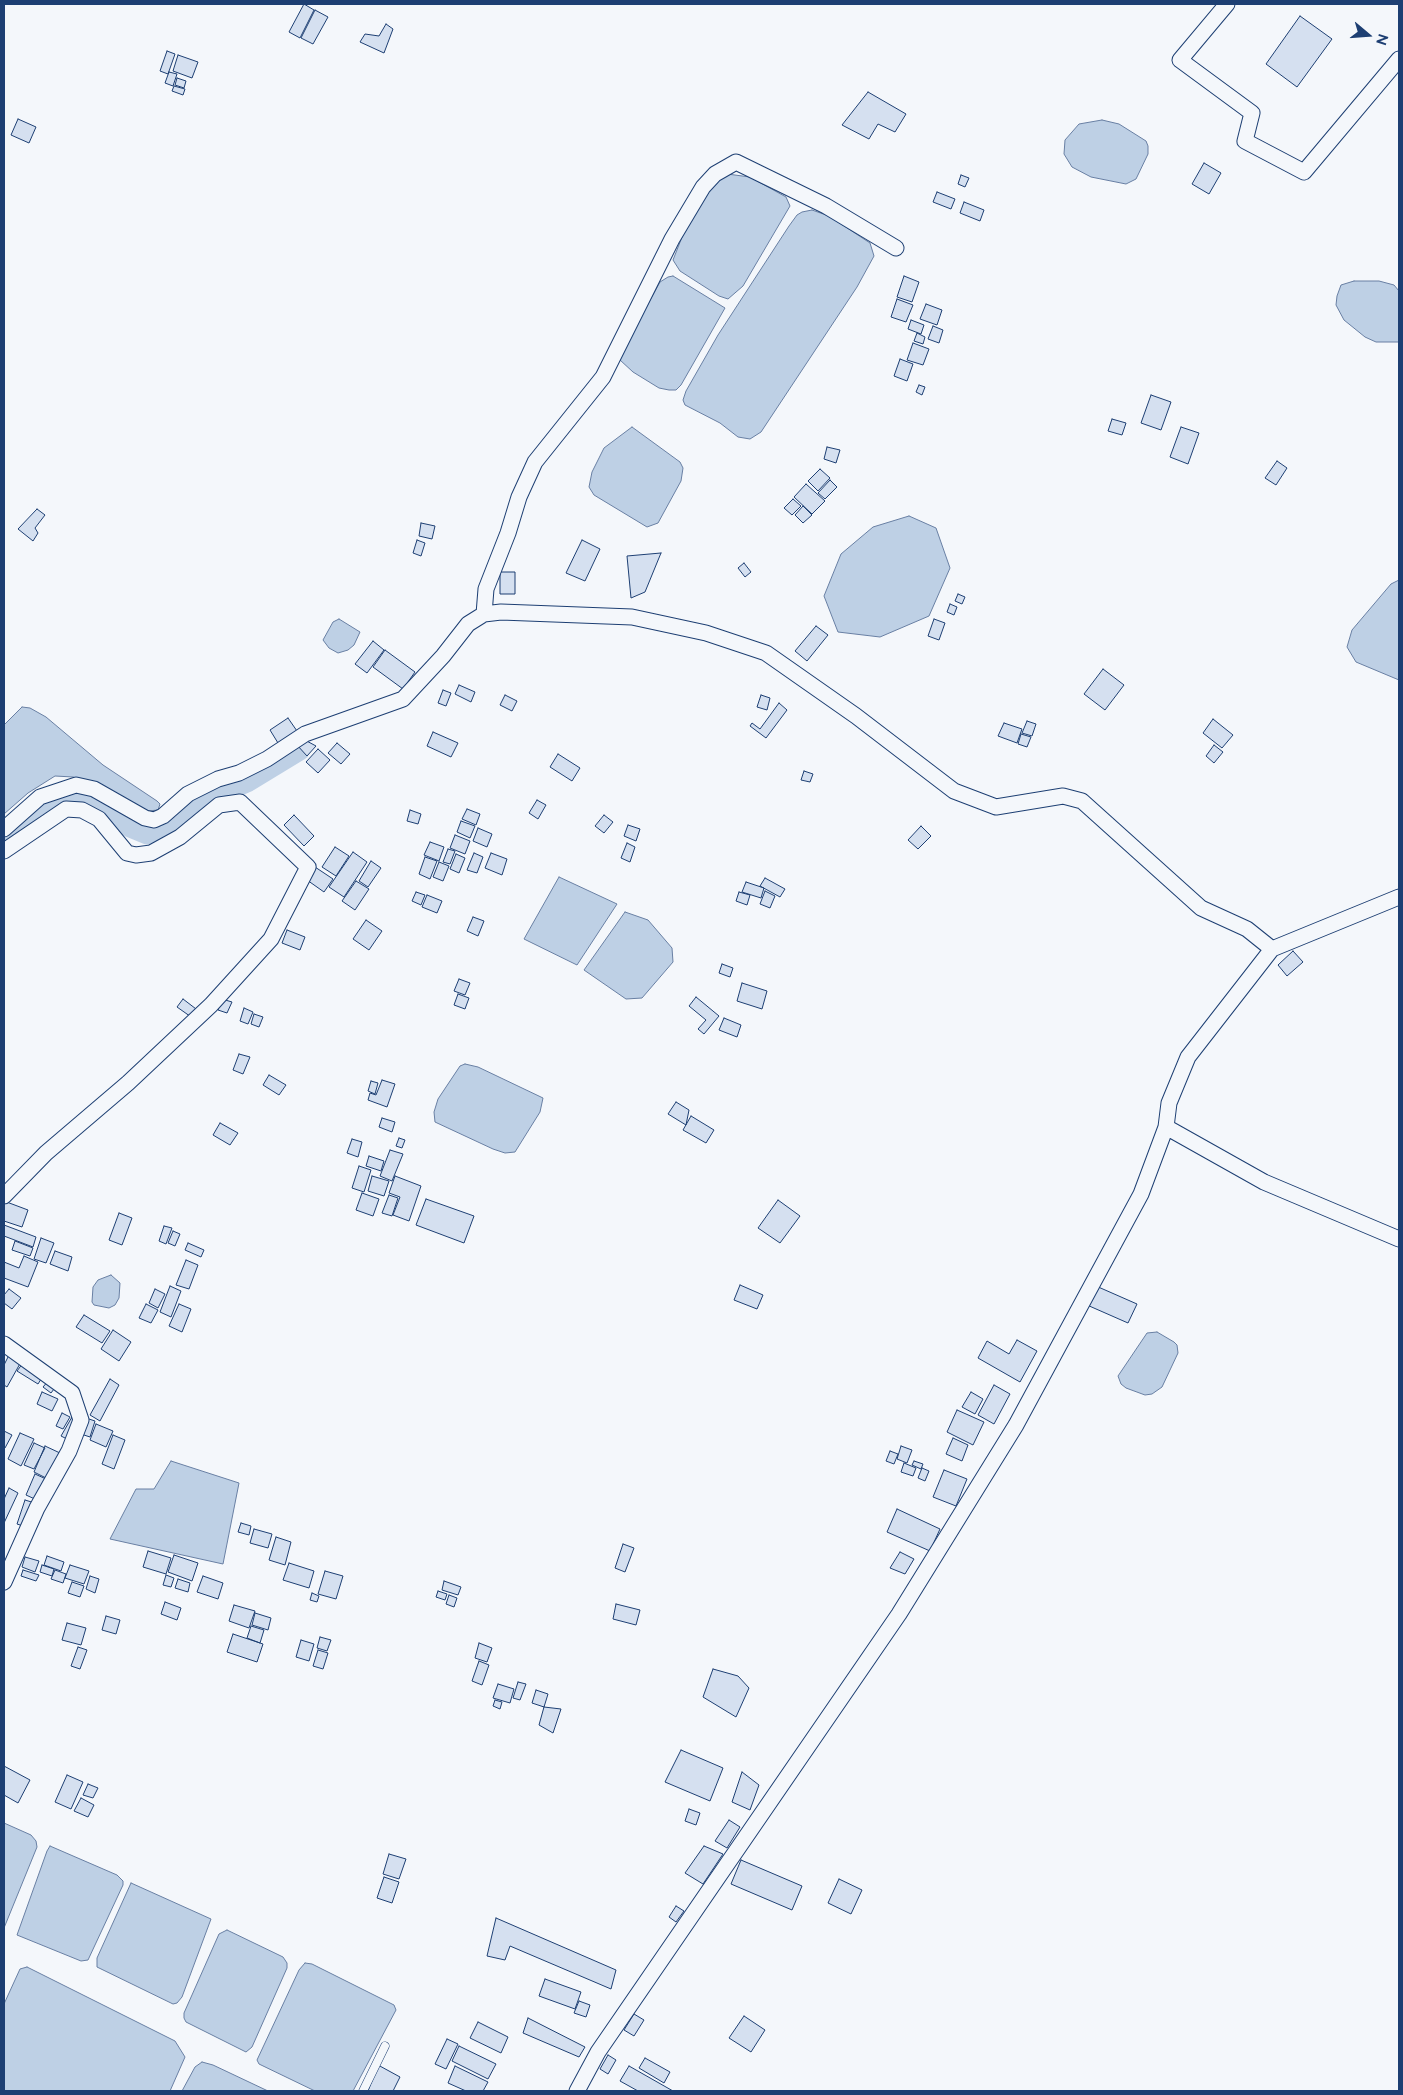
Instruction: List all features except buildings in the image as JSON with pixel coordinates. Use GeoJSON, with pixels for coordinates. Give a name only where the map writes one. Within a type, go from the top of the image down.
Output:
{"type":"FeatureCollection","features":[{"type":"Feature","properties":{"kind":"street"},"geometry":{"type":"LineString","coordinates":[[1225,5],[1180,60],[1252,113],[1245,141],[1304,172],[1399,59]]}},
{"type":"Feature","properties":{"kind":"street"},"geometry":{"type":"LineString","coordinates":[[484,614],[486,589],[508,533],[519,497],[536,462],[603,377],[672,239],[704,187],[716,174],[736,162],[826,206],[896,248]]}},
{"type":"Feature","properties":{"kind":"street"},"geometry":{"type":"LineString","coordinates":[[4,829],[40,797],[76,785],[94,789],[145,818],[154,820],[163,816],[188,794],[218,779],[239,773],[267,759],[305,734],[403,699],[443,656],[468,624],[484,614],[501,612],[632,617],[706,633],[766,653],[856,716],[954,791],[996,807],[1062,796],[1082,801],[1201,908],[1247,929],[1272,949]]}},
{"type":"Feature","properties":{"kind":"street"},"geometry":{"type":"LineString","coordinates":[[4,851],[66,810],[82,810],[99,819],[127,853],[136,855],[151,853],[180,837],[219,805],[240,802],[308,867],[271,939],[211,1005],[128,1083],[46,1153],[4,1196]]}},
{"type":"Feature","properties":{"kind":"street"},"geometry":{"type":"LineString","coordinates":[[577,2091],[598,2052],[688,1925],[899,1614],[1016,1425],[1141,1194],[1166,1126],[1169,1103],[1188,1057],[1272,949],[1399,896]]}},
{"type":"Feature","properties":{"kind":"street"},"geometry":{"type":"LineString","coordinates":[[1166,1126],[1264,1182],[1399,1239]]}},
{"type":"Feature","properties":{"kind":"street"},"geometry":{"type":"LineString","coordinates":[[4,1344],[72,1393],[81,1420],[69,1451],[37,1508],[4,1582]]}},
{"type":"Feature","properties":{"kind":"lane"},"geometry":{"type":"LineString","coordinates":[[363,2091],[385,2046]]}},
{"type":"Feature","properties":{"kind":"water"},"geometry":{"type":"Polygon","coordinates":[[[1102,120],[1119,124],[1146,141],[1148,146],[1148,154],[1136,179],[1126,184],[1091,177],[1072,167],[1064,154],[1065,140],[1079,124],[1102,120]]]}},
{"type":"Feature","properties":{"kind":"water"},"geometry":{"type":"Polygon","coordinates":[[[727,174],[750,177],[786,197],[790,206],[743,286],[728,299],[719,296],[680,271],[673,260],[686,227],[714,184],[727,174]]]}},
{"type":"Feature","properties":{"kind":"water"},"geometry":{"type":"Polygon","coordinates":[[[812,210],[829,216],[870,243],[874,256],[857,287],[761,432],[750,439],[738,437],[720,423],[685,405],[683,400],[686,391],[718,335],[789,226],[797,215],[812,210]]]}},
{"type":"Feature","properties":{"kind":"water"},"geometry":{"type":"Polygon","coordinates":[[[673,276],[725,308],[681,385],[676,390],[669,390],[659,388],[633,372],[620,360],[625,346],[660,282],[673,276]]]}},
{"type":"Feature","properties":{"kind":"water"},"geometry":{"type":"Polygon","coordinates":[[[1354,281],[1379,281],[1394,285],[1399,291],[1399,342],[1376,342],[1365,337],[1344,320],[1336,305],[1337,296],[1341,285],[1354,281]]]}},
{"type":"Feature","properties":{"kind":"water"},"geometry":{"type":"Polygon","coordinates":[[[632,427],[680,462],[683,468],[681,481],[658,523],[647,527],[594,495],[589,487],[592,472],[604,448],[632,427]]]}},
{"type":"Feature","properties":{"kind":"water"},"geometry":{"type":"Polygon","coordinates":[[[909,516],[936,528],[950,568],[929,616],[880,637],[838,632],[824,596],[841,554],[873,527],[909,516]]]}},
{"type":"Feature","properties":{"kind":"water"},"geometry":{"type":"Polygon","coordinates":[[[1399,580],[1399,680],[1356,662],[1347,647],[1352,630],[1391,584],[1399,580]]]}},
{"type":"Feature","properties":{"kind":"water"},"geometry":{"type":"Polygon","coordinates":[[[339,619],[360,632],[354,645],[348,650],[338,653],[329,648],[323,640],[333,622],[339,619]]]}},
{"type":"Feature","properties":{"kind":"water"},"geometry":{"type":"Polygon","coordinates":[[[22,707],[30,708],[46,717],[103,765],[157,801],[160,804],[158,810],[148,811],[100,785],[73,777],[55,776],[28,793],[4,814],[4,725],[22,707]]]}},
{"type":"Feature","properties":{"kind":"water"},"geometry":{"type":"Polygon","coordinates":[[[559,877],[617,904],[577,965],[524,939],[559,877]]]}},
{"type":"Feature","properties":{"kind":"water"},"geometry":{"type":"Polygon","coordinates":[[[625,912],[648,920],[672,948],[673,962],[642,998],[626,999],[584,970],[625,912]]]}},
{"type":"Feature","properties":{"kind":"water"},"geometry":{"type":"Polygon","coordinates":[[[465,1064],[478,1067],[543,1098],[540,1112],[515,1152],[505,1153],[493,1149],[435,1122],[434,1112],[438,1099],[460,1066],[465,1064]]]}},
{"type":"Feature","properties":{"kind":"water"},"geometry":{"type":"Polygon","coordinates":[[[111,1275],[120,1283],[119,1298],[115,1305],[109,1308],[94,1305],[92,1302],[93,1287],[98,1280],[111,1275]]]}},
{"type":"Feature","properties":{"kind":"water"},"geometry":{"type":"Polygon","coordinates":[[[1157,1332],[1177,1345],[1178,1353],[1162,1387],[1152,1394],[1145,1395],[1126,1388],[1121,1384],[1118,1376],[1147,1333],[1157,1332]]]}},
{"type":"Feature","properties":{"kind":"water"},"geometry":{"type":"Polygon","coordinates":[[[171,1461],[239,1483],[223,1564],[110,1539],[136,1489],[154,1489],[171,1461]]]}},
{"type":"Feature","properties":{"kind":"water"},"geometry":{"type":"Polygon","coordinates":[[[4,1823],[31,1835],[36,1841],[37,1847],[4,1928],[4,1823]]]}},
{"type":"Feature","properties":{"kind":"water"},"geometry":{"type":"Polygon","coordinates":[[[50,1846],[117,1875],[123,1881],[123,1885],[88,1960],[81,1961],[17,1935],[50,1846]]]}},
{"type":"Feature","properties":{"kind":"water"},"geometry":{"type":"Polygon","coordinates":[[[131,1883],[211,1919],[182,1997],[177,2003],[173,2004],[97,1967],[97,1958],[131,1883]]]}},
{"type":"Feature","properties":{"kind":"water"},"geometry":{"type":"Polygon","coordinates":[[[227,1930],[283,1957],[287,1963],[287,1968],[252,2047],[246,2052],[186,2022],[184,2018],[184,2013],[219,1934],[227,1930]]]}},
{"type":"Feature","properties":{"kind":"water"},"geometry":{"type":"Polygon","coordinates":[[[305,1963],[312,1964],[394,2005],[396,2010],[353,2091],[315,2091],[259,2064],[257,2060],[299,1970],[305,1963]]]}},
{"type":"Feature","properties":{"kind":"water"},"geometry":{"type":"Polygon","coordinates":[[[27,1967],[175,2041],[185,2057],[170,2091],[4,2091],[4,2004],[20,1969],[27,1967]]]}},
{"type":"Feature","properties":{"kind":"water"},"geometry":{"type":"Polygon","coordinates":[[[202,2062],[213,2065],[268,2091],[182,2091],[195,2067],[202,2062]]]}},
{"type":"Feature","properties":{"kind":"waterway"},"geometry":{"type":"LineString","coordinates":[[4,840],[59,805],[70,802],[83,802],[130,828],[147,835],[160,831],[199,804],[249,782],[300,751]]}}]}
